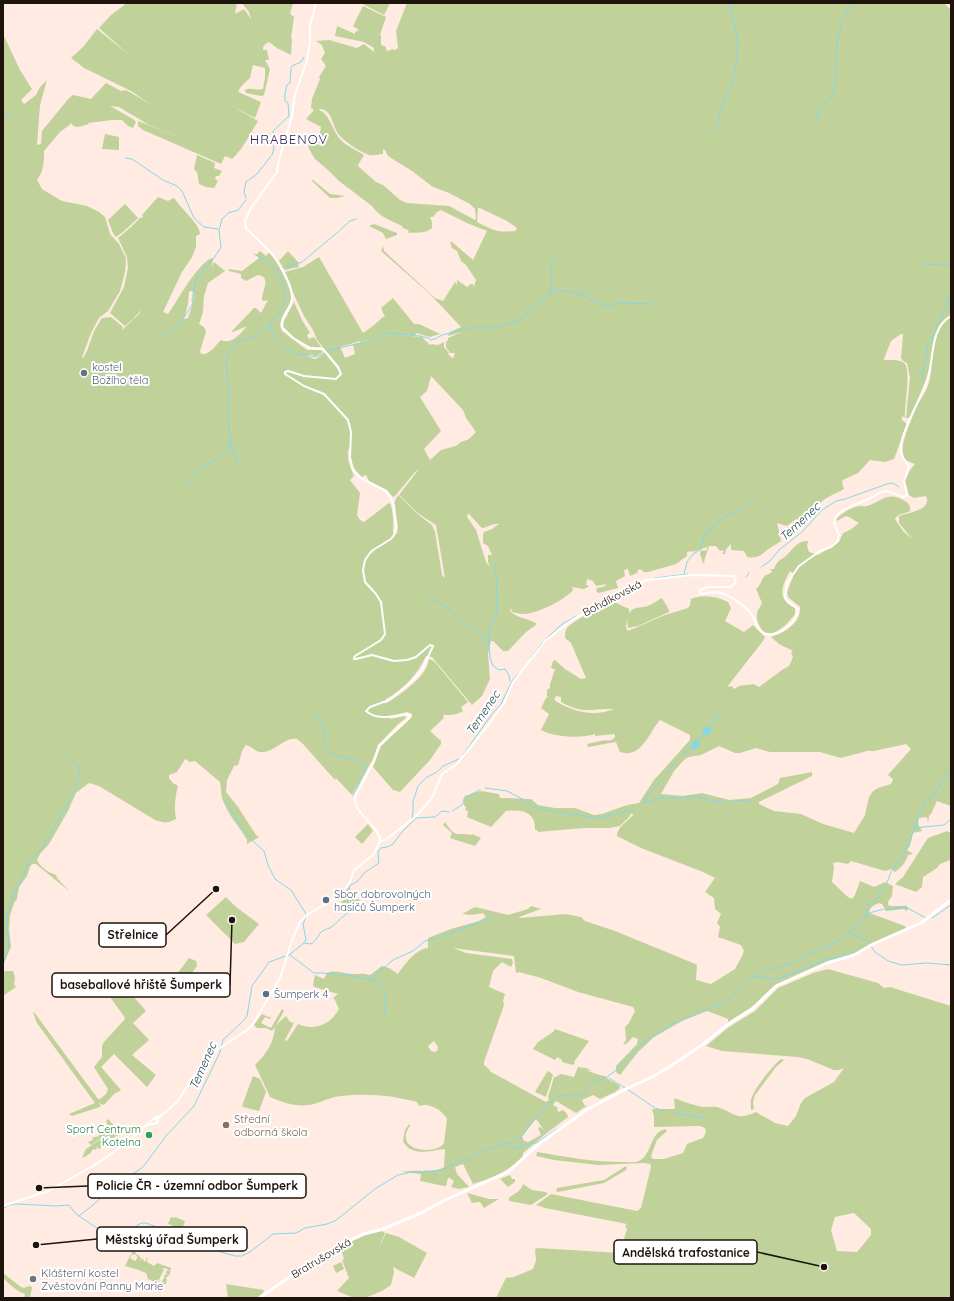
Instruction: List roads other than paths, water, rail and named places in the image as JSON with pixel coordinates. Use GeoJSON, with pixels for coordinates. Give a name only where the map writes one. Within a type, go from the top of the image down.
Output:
{"type":"FeatureCollection","features":[{"type":"Feature","properties":{"kind":"main road","name":"Bratrušovská"},"geometry":{"type":"LineString","coordinates":[[259,1298],[323,1254],[360,1236],[383,1229],[421,1213],[462,1192],[508,1172],[536,1145],[588,1109],[669,1067],[752,1009],[776,986],[827,963],[854,955],[873,944],[910,928],[930,917],[951,900]]}},
{"type":"Feature","properties":{"kind":"street"},"geometry":{"type":"LineString","coordinates":[[3,1206],[56,1187],[100,1161],[131,1140],[146,1125],[152,1122],[153,1118],[156,1119],[176,1105],[205,1060],[221,1047],[247,1030],[252,1024],[280,978],[294,935],[302,920],[307,915],[322,908],[345,889],[350,882],[354,870],[372,855],[380,841],[379,835],[358,809],[354,798],[374,761],[379,746],[410,717],[407,714],[384,717],[368,713],[366,710],[389,700],[411,682],[422,670],[434,648],[430,645],[416,656],[403,660],[394,661],[372,655],[356,660],[354,658],[354,656],[358,653],[382,640],[385,634],[381,602],[365,582],[363,570],[366,560],[373,550],[391,539],[394,535],[396,528],[394,506],[392,500],[386,492],[362,479],[353,470],[350,458],[351,432],[348,420],[324,394],[304,386],[285,374],[285,372],[288,371],[304,376],[336,379],[341,374],[338,367],[323,349],[310,348],[293,338],[282,327],[282,319],[292,301],[292,293],[284,272],[269,250],[246,228],[245,221],[251,208],[277,172],[292,116],[295,94],[306,62],[310,42],[310,25],[316,3]]}},
{"type":"Feature","properties":{"kind":"street","name":"Bohdíkovská"},"geometry":{"type":"LineString","coordinates":[[380,841],[385,840],[392,835],[425,807],[433,796],[442,774],[456,766],[489,724],[504,703],[513,682],[545,641],[572,620],[642,582],[688,575],[734,576],[736,578],[736,582],[731,587],[707,587],[700,590],[700,593],[720,593],[733,599],[751,613],[758,628],[765,634],[771,635],[786,628],[792,623],[798,614],[798,609],[788,602],[785,597],[788,583],[799,566],[820,551],[837,542],[839,536],[834,522],[837,516],[852,505],[866,501],[884,492],[891,492],[904,497],[908,495],[904,481],[909,467],[903,458],[901,445],[928,379],[934,341],[943,323],[951,316]]}},
{"type":"Feature","properties":{"kind":"street"},"geometry":{"type":"LineString","coordinates":[[152,1122],[157,1123],[156,1119]]}},
{"type":"Feature","properties":{"kind":"water"},"geometry":{"type":"Polygon","coordinates":[[[711,726],[710,733],[707,736],[702,731],[706,727],[711,726]]]}},
{"type":"Feature","properties":{"kind":"water"},"geometry":{"type":"Polygon","coordinates":[[[699,740],[699,745],[694,750],[690,747],[694,742],[699,740]]]}},
{"type":"Feature","properties":{"kind":"water"},"geometry":{"type":"Polygon","coordinates":[[[233,1237],[245,1241],[241,1252],[229,1248],[233,1237]]]}},
{"type":"Feature","properties":{"kind":"waterway"},"geometry":{"type":"LineString","coordinates":[[729,3],[738,40],[735,72]]}},
{"type":"Feature","properties":{"kind":"waterway"},"geometry":{"type":"LineString","coordinates":[[815,124],[823,104],[832,97],[835,89],[837,43],[842,21],[851,3]]}},
{"type":"Feature","properties":{"kind":"waterway"},"geometry":{"type":"LineString","coordinates":[[291,68],[292,66],[301,62],[304,57]]}},
{"type":"Feature","properties":{"kind":"waterway"},"geometry":{"type":"LineString","coordinates":[[272,155],[274,148],[271,141],[274,136],[273,131],[289,116],[288,103],[285,101],[285,97],[287,85],[290,83],[291,69]]}},
{"type":"Feature","properties":{"kind":"waterway"},"geometry":{"type":"LineString","coordinates":[[713,133],[719,121],[721,109],[735,75]]}},
{"type":"Feature","properties":{"kind":"waterway"},"geometry":{"type":"LineString","coordinates":[[3,119],[11,113]]}},
{"type":"Feature","properties":{"kind":"waterway"},"geometry":{"type":"LineString","coordinates":[[246,198],[244,192],[246,182],[257,174],[271,156]]}},
{"type":"Feature","properties":{"kind":"waterway"},"geometry":{"type":"LineString","coordinates":[[125,158],[132,159],[163,180],[177,186],[182,191],[194,218],[204,227],[218,229]]}},
{"type":"Feature","properties":{"kind":"waterway"},"geometry":{"type":"LineString","coordinates":[[162,334],[168,332],[177,325],[193,303],[192,300],[196,279],[214,258],[221,247],[219,230],[222,219],[228,213],[238,210],[246,200]]}},
{"type":"Feature","properties":{"kind":"waterway"},"geometry":{"type":"LineString","coordinates":[[339,231],[350,221],[356,219]]}},
{"type":"Feature","properties":{"kind":"waterway"},"geometry":{"type":"LineString","coordinates":[[282,268],[302,262],[338,232]]}},
{"type":"Feature","properties":{"kind":"waterway"},"geometry":{"type":"LineString","coordinates":[[254,254],[267,260],[274,267],[281,279],[285,291],[284,304],[281,311],[269,326],[275,337],[286,349],[296,354],[314,357],[324,353]]}},
{"type":"Feature","properties":{"kind":"waterway"},"geometry":{"type":"LineString","coordinates":[[549,294],[552,285],[551,266],[557,254]]}},
{"type":"Feature","properties":{"kind":"waterway"},"geometry":{"type":"LineString","coordinates":[[922,261],[927,264],[951,266]]}},
{"type":"Feature","properties":{"kind":"waterway"},"geometry":{"type":"LineString","coordinates":[[327,351],[372,340],[387,333],[420,336],[431,340],[442,335],[473,327],[497,327],[517,321],[557,290],[580,294],[606,305],[620,303],[655,304]]}},
{"type":"Feature","properties":{"kind":"waterway"},"geometry":{"type":"LineString","coordinates":[[581,294],[589,291]]}},
{"type":"Feature","properties":{"kind":"waterway"},"geometry":{"type":"LineString","coordinates":[[922,380],[927,348],[946,307],[951,292]]}},
{"type":"Feature","properties":{"kind":"waterway"},"geometry":{"type":"LineString","coordinates":[[185,486],[198,471],[227,451],[231,442],[228,419],[229,394],[226,366],[228,353],[237,342],[254,337],[269,326]]}},
{"type":"Feature","properties":{"kind":"waterway"},"geometry":{"type":"LineString","coordinates":[[231,442],[239,466]]}},
{"type":"Feature","properties":{"kind":"waterway","name":"Temenec"},"geometry":{"type":"LineString","coordinates":[[761,567],[770,561],[779,550],[802,532],[822,510],[836,501],[887,484],[893,483],[899,487]]}},
{"type":"Feature","properties":{"kind":"waterway"},"geometry":{"type":"LineString","coordinates":[[684,574],[687,562],[693,554],[700,550],[705,533],[709,532],[718,521],[729,514],[737,512],[757,495]]}},
{"type":"Feature","properties":{"kind":"waterway"},"geometry":{"type":"LineString","coordinates":[[489,642],[489,630],[496,614],[497,606],[496,571],[494,563]]}},
{"type":"Feature","properties":{"kind":"waterway","name":"Temenec"},"geometry":{"type":"LineString","coordinates":[[746,577],[749,573]]}},
{"type":"Feature","properties":{"kind":"waterway","name":"Temenec"},"geometry":{"type":"LineString","coordinates":[[655,578],[688,574]]}},
{"type":"Feature","properties":{"kind":"waterway","name":"Temenec"},"geometry":{"type":"LineString","coordinates":[[587,610],[618,594]]}},
{"type":"Feature","properties":{"kind":"waterway"},"geometry":{"type":"LineString","coordinates":[[428,597],[448,608],[457,617],[480,633],[489,644],[490,658],[493,666],[499,670],[505,669],[509,675],[510,681]]}},
{"type":"Feature","properties":{"kind":"waterway","name":"Temenec"},"geometry":{"type":"LineString","coordinates":[[546,639],[561,625],[576,616]]}},
{"type":"Feature","properties":{"kind":"waterway","name":"Temenec"},"geometry":{"type":"LineString","coordinates":[[530,659],[543,642]]}},
{"type":"Feature","properties":{"kind":"waterway","name":"Temenec"},"geometry":{"type":"LineString","coordinates":[[463,755],[492,714],[501,704],[512,681],[518,674]]}},
{"type":"Feature","properties":{"kind":"waterway"},"geometry":{"type":"LineString","coordinates":[[711,726],[722,708]]}},
{"type":"Feature","properties":{"kind":"waterway"},"geometry":{"type":"LineString","coordinates":[[316,713],[324,726],[324,743],[330,753],[340,757],[356,760],[365,765],[366,770],[353,796]]}},
{"type":"Feature","properties":{"kind":"waterway"},"geometry":{"type":"LineString","coordinates":[[699,740],[705,733]]}},
{"type":"Feature","properties":{"kind":"waterway"},"geometry":{"type":"LineString","coordinates":[[682,756],[691,747]]}},
{"type":"Feature","properties":{"kind":"waterway"},"geometry":{"type":"LineString","coordinates":[[3,965],[9,946],[7,915],[15,892],[29,863],[43,846],[61,816],[73,794],[80,773],[80,769],[77,764],[67,757]]}},
{"type":"Feature","properties":{"kind":"waterway","name":"Temenec"},"geometry":{"type":"LineString","coordinates":[[412,818],[413,802],[418,786],[427,777],[437,772],[443,766],[459,759]]}},
{"type":"Feature","properties":{"kind":"waterway"},"geometry":{"type":"LineString","coordinates":[[667,773],[676,761]]}},
{"type":"Feature","properties":{"kind":"waterway"},"geometry":{"type":"LineString","coordinates":[[866,915],[868,905],[877,899],[886,885],[891,872],[904,853],[927,798],[933,797],[951,768]]}},
{"type":"Feature","properties":{"kind":"waterway"},"geometry":{"type":"LineString","coordinates":[[644,803],[647,796],[663,778]]}},
{"type":"Feature","properties":{"kind":"waterway"},"geometry":{"type":"LineString","coordinates":[[485,788],[507,791],[526,801],[532,806],[541,809],[591,817],[601,817],[634,810]]}},
{"type":"Feature","properties":{"kind":"waterway"},"geometry":{"type":"LineString","coordinates":[[452,811],[462,805],[466,797],[480,790]]}},
{"type":"Feature","properties":{"kind":"waterway"},"geometry":{"type":"LineString","coordinates":[[644,803],[661,798],[696,796],[711,801],[725,802]]}},
{"type":"Feature","properties":{"kind":"waterway"},"geometry":{"type":"LineString","coordinates":[[733,801],[745,800],[751,802]]}},
{"type":"Feature","properties":{"kind":"waterway"},"geometry":{"type":"LineString","coordinates":[[226,801],[239,824],[254,842],[264,851],[268,865],[275,879],[291,890],[306,914]]}},
{"type":"Feature","properties":{"kind":"waterway","name":"Temenec"},"geometry":{"type":"LineString","coordinates":[[79,1216],[109,1190],[143,1167],[166,1136],[194,1106],[220,1052],[223,1040],[247,1016],[252,986],[269,962],[289,955],[304,943],[312,943],[321,932],[336,924],[346,914],[352,911],[349,886],[358,881],[364,873],[379,863],[378,852],[381,848],[393,844],[402,832],[416,818],[435,817],[442,811],[449,812]]}},
{"type":"Feature","properties":{"kind":"waterway"},"geometry":{"type":"LineString","coordinates":[[914,828],[944,825],[951,819]]}},
{"type":"Feature","properties":{"kind":"waterway"},"geometry":{"type":"LineString","coordinates":[[932,918],[951,905]]}},
{"type":"Feature","properties":{"kind":"waterway"},"geometry":{"type":"LineString","coordinates":[[886,909],[906,907],[926,918]]}},
{"type":"Feature","properties":{"kind":"waterway"},"geometry":{"type":"LineString","coordinates":[[833,944],[844,937],[869,913],[884,909]]}},
{"type":"Feature","properties":{"kind":"waterway"},"geometry":{"type":"LineString","coordinates":[[304,942],[306,940],[303,924],[306,917]]}},
{"type":"Feature","properties":{"kind":"waterway"},"geometry":{"type":"LineString","coordinates":[[290,955],[314,973],[339,976],[348,975],[370,980],[393,960],[413,951],[425,941],[444,936],[493,917]]}},
{"type":"Feature","properties":{"kind":"waterway"},"geometry":{"type":"LineString","coordinates":[[849,932],[868,942],[875,952],[888,961],[902,965],[927,963],[951,965]]}},
{"type":"Feature","properties":{"kind":"waterway"},"geometry":{"type":"LineString","coordinates":[[3,1209],[8,1205],[16,1204],[56,1206],[69,1205],[76,1214],[97,1228],[111,1227],[123,1231],[129,1231],[141,1223],[146,1223],[224,1253],[242,1256],[250,1252],[273,1234],[296,1233],[305,1228],[335,1221],[375,1189],[398,1175],[412,1172],[441,1170],[489,1149],[512,1142],[522,1136],[536,1117],[554,1099],[561,1096],[582,1094],[594,1082],[607,1077],[615,1071],[643,1043],[672,1024],[727,1001],[760,972],[793,963],[808,954],[831,945]]}},
{"type":"Feature","properties":{"kind":"waterway"},"geometry":{"type":"LineString","coordinates":[[754,976],[773,979],[781,978],[825,960],[852,954],[861,948]]}},
{"type":"Feature","properties":{"kind":"waterway"},"geometry":{"type":"LineString","coordinates":[[371,980],[377,982],[384,989],[386,998],[384,1015]]}},
{"type":"Feature","properties":{"kind":"waterway"},"geometry":{"type":"LineString","coordinates":[[609,1078],[625,1088]]}},
{"type":"Feature","properties":{"kind":"waterway"},"geometry":{"type":"LineString","coordinates":[[627,1089],[655,1108],[664,1111]]}},
{"type":"Feature","properties":{"kind":"waterway"},"geometry":{"type":"LineString","coordinates":[[675,1113],[704,1118]]}},
{"type":"Feature","properties":{"kind":"waterway"},"geometry":{"type":"LineString","coordinates":[[510,1143],[515,1148],[536,1143],[557,1129]]}},
{"type":"Feature","properties":{"kind":"place","name":"kostel Božího těla"},"geometry":{"type":"Point","coordinates":[84,373]}},
{"type":"Feature","properties":{"kind":"place","name":"Střelnice"},"geometry":{"type":"Point","coordinates":[216,889]}},
{"type":"Feature","properties":{"kind":"place","name":"Sbor dobrovolných hasičů Šumperk"},"geometry":{"type":"Point","coordinates":[326,900]}},
{"type":"Feature","properties":{"kind":"place","name":"baseballové hřiště Šumperk"},"geometry":{"type":"Point","coordinates":[232,920]}},
{"type":"Feature","properties":{"kind":"place","name":"Šumperk 4"},"geometry":{"type":"Point","coordinates":[266,994]}},
{"type":"Feature","properties":{"kind":"place","name":"Střední odborná škola"},"geometry":{"type":"Point","coordinates":[226,1125]}},
{"type":"Feature","properties":{"kind":"place","name":"Sport Centrum Kotelna"},"geometry":{"type":"Point","coordinates":[149,1135]}},
{"type":"Feature","properties":{"kind":"place","name":"Policie ČR - územní odbor Šumperk"},"geometry":{"type":"Point","coordinates":[39,1188]}},
{"type":"Feature","properties":{"kind":"place","name":"Městský úřad Šumperk"},"geometry":{"type":"Point","coordinates":[36,1245]}},
{"type":"Feature","properties":{"kind":"place","name":"Andělská trafostanice"},"geometry":{"type":"Point","coordinates":[824,1267]}},
{"type":"Feature","properties":{"kind":"place","name":"Klášterní kostel Zvěstování Panny Marie"},"geometry":{"type":"Point","coordinates":[33,1279]}},
{"type":"Feature","properties":{"kind":"district","name":"HRABENOV"},"geometry":{"type":"Point","coordinates":[289,139]}}]}
